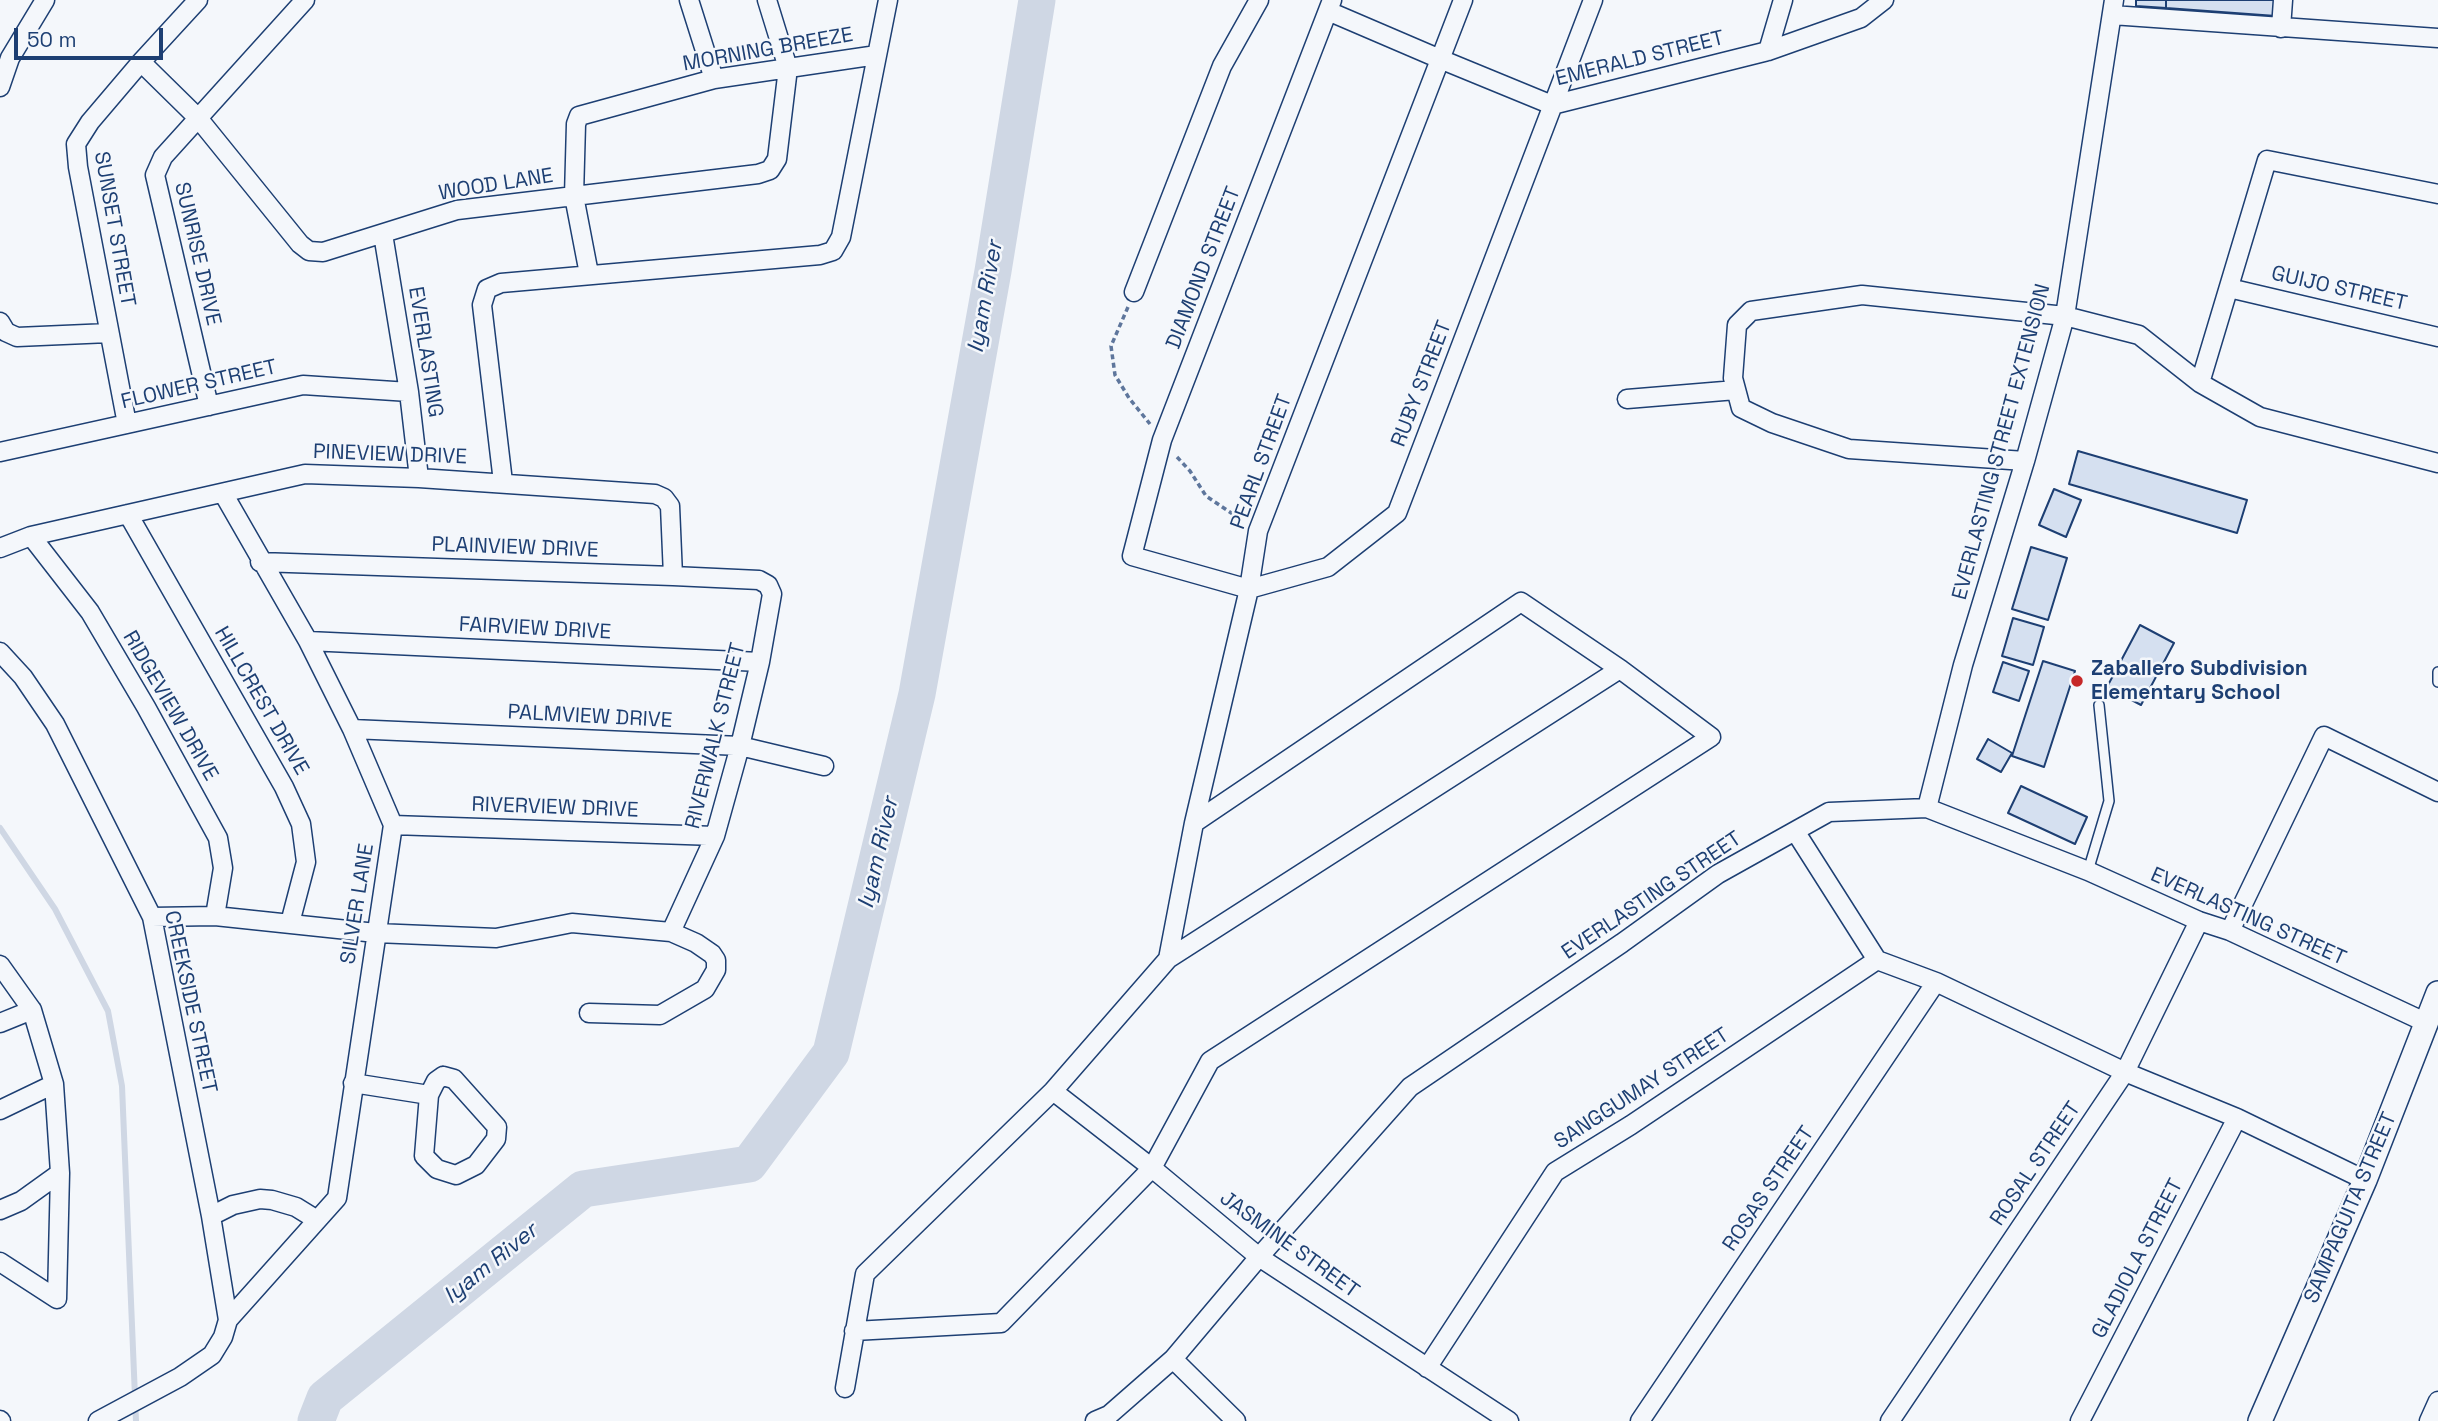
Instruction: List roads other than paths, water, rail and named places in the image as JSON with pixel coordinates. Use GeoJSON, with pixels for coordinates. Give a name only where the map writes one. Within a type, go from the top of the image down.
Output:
{"type":"FeatureCollection","features":[{"type":"Feature","properties":{"kind":"street"},"geometry":{"type":"LineString","coordinates":[[0,87],[10,58],[45,0]]}},
{"type":"Feature","properties":{"kind":"street","name":"SUNSET STREET"},"geometry":{"type":"LineString","coordinates":[[127,424],[108,332],[76,144],[90,122],[198,0]]}},
{"type":"Feature","properties":{"kind":"street","name":"SUNRISE DRIVE"},"geometry":{"type":"LineString","coordinates":[[209,406],[155,175],[163,157],[305,0]]}},
{"type":"Feature","properties":{"kind":"street"},"geometry":{"type":"LineString","coordinates":[[689,0],[714,79]]}},
{"type":"Feature","properties":{"kind":"street","name":"WOOD LANE"},"geometry":{"type":"LineString","coordinates":[[141,62],[198,118],[300,244],[309,251],[323,252],[457,210],[758,174],[770,170],[777,159],[788,68],[767,0]]}},
{"type":"Feature","properties":{"kind":"street"},"geometry":{"type":"LineString","coordinates":[[503,482],[482,305],[487,289],[501,283],[820,255],[833,251],[841,237],[888,0]]}},
{"type":"Feature","properties":{"kind":"street"},"geometry":{"type":"LineString","coordinates":[[1134,292],[1222,66],[1259,0]]}},
{"type":"Feature","properties":{"kind":"street","name":"PEARL STREET"},"geometry":{"type":"LineString","coordinates":[[1168,959],[1194,823],[1249,589],[1258,531],[1463,0]]}},
{"type":"Feature","properties":{"kind":"street","name":"RUBY STREET"},"geometry":{"type":"LineString","coordinates":[[1249,589],[1328,567],[1397,513],[1593,0]]}},
{"type":"Feature","properties":{"kind":"street"},"geometry":{"type":"LineString","coordinates":[[1768,51],[1783,0]]}},
{"type":"Feature","properties":{"kind":"street","name":"EMERALD STREET"},"geometry":{"type":"LineString","coordinates":[[1330,5],[1440,60],[1552,104],[1768,51],[1861,18],[1884,0]]}},
{"type":"Feature","properties":{"kind":"street"},"geometry":{"type":"LineString","coordinates":[[2281,28],[2283,0]]}},
{"type":"Feature","properties":{"kind":"street","name":"DIAMOND STREET"},"geometry":{"type":"LineString","coordinates":[[1249,589],[1132,556],[1162,440],[1330,5]]}},
{"type":"Feature","properties":{"kind":"street"},"geometry":{"type":"LineString","coordinates":[[2113,8],[2281,28],[2438,38]]}},
{"type":"Feature","properties":{"kind":"street","name":"EVERLASTING STREET EXTENSION"},"geometry":{"type":"LineString","coordinates":[[1927,808],[1963,665],[2025,461],[2065,316],[2113,8]]}},
{"type":"Feature","properties":{"kind":"street","name":"MORNING BREEZE"},"geometry":{"type":"LineString","coordinates":[[589,274],[573,196],[576,124],[579,116],[714,79],[877,55]]}},
{"type":"Feature","properties":{"kind":"street"},"geometry":{"type":"LineString","coordinates":[[2200,383],[2267,160],[2438,194]]}},
{"type":"Feature","properties":{"kind":"street","name":"EVERLASTING"},"geometry":{"type":"LineString","coordinates":[[383,234],[409,392],[419,478]]}},
{"type":"Feature","properties":{"kind":"street","name":"GUIJO STREET"},"geometry":{"type":"LineString","coordinates":[[2229,288],[2438,337]]}},
{"type":"Feature","properties":{"kind":"street"},"geometry":{"type":"LineString","coordinates":[[2025,461],[1849,449],[1772,423],[1741,408],[1733,378],[1737,326],[1751,312],[1862,295],[2065,316],[2139,335],[2200,383],[2260,417],[2438,463]]}},
{"type":"Feature","properties":{"kind":"street"},"geometry":{"type":"LineString","coordinates":[[3,327],[17,337],[108,332]]}},
{"type":"Feature","properties":{"kind":"street","name":"FLOWER STREET"},"geometry":{"type":"LineString","coordinates":[[0,452],[303,385],[409,392]]}},
{"type":"Feature","properties":{"kind":"street"},"geometry":{"type":"LineString","coordinates":[[1627,399],[1736,390]]}},
{"type":"Feature","properties":{"kind":"street","name":"PINEVIEW DRIVE"},"geometry":{"type":"LineString","coordinates":[[0,548],[31,536],[305,474],[419,478],[655,494],[664,498],[670,506],[673,576]]}},
{"type":"Feature","properties":{"kind":"street","name":"SILVER LANE"},"geometry":{"type":"LineString","coordinates":[[223,493],[308,642],[352,729],[393,825],[337,1198],[228,1320]]}},
{"type":"Feature","properties":{"kind":"street","name":"HILLCREST DRIVE"},"geometry":{"type":"LineString","coordinates":[[128,514],[284,787],[301,824],[306,862],[290,923]]}},
{"type":"Feature","properties":{"kind":"street","name":"RIDGEVIEW DRIVE"},"geometry":{"type":"LineString","coordinates":[[31,536],[90,612],[218,838],[223,868],[215,916]]}},
{"type":"Feature","properties":{"kind":"street","name":"PLAINVIEW DRIVE"},"geometry":{"type":"LineString","coordinates":[[260,562],[673,576],[759,580],[768,585]]}},
{"type":"Feature","properties":{"kind":"street","name":"RIVERWALK STREET"},"geometry":{"type":"LineString","coordinates":[[671,932],[715,836],[760,662],[772,594],[768,585]]}},
{"type":"Feature","properties":{"kind":"street"},"geometry":{"type":"LineString","coordinates":[[854,1331],[1001,1322],[1152,1168],[1210,1061],[1711,737],[1620,669],[1521,602],[1194,823]]}},
{"type":"Feature","properties":{"kind":"street","name":"FAIRVIEW DRIVE"},"geometry":{"type":"LineString","coordinates":[[308,642],[760,662]]}},
{"type":"Feature","properties":{"kind":"street","name":"CREEKSIDE STREET"},"geometry":{"type":"LineString","coordinates":[[0,652],[23,677],[55,724],[152,917],[211,1216],[228,1320]]}},
{"type":"Feature","properties":{"kind":"street"},"geometry":{"type":"LineString","coordinates":[[845,1388],[865,1274],[1053,1091],[1168,959],[1620,669]]}},
{"type":"Feature","properties":{"kind":"street","name":"PALMVIEW DRIVE"},"geometry":{"type":"LineString","coordinates":[[352,729],[740,746],[824,765]]}},
{"type":"Feature","properties":{"kind":"street"},"geometry":{"type":"LineString","coordinates":[[2230,932],[2324,736],[2438,792]]}},
{"type":"Feature","properties":{"kind":"street","name":"EVERLASTING STREET"},"geometry":{"type":"LineString","coordinates":[[1095,1421],[1109,1415],[1173,1359],[1259,1257],[1410,1087],[1622,943],[1718,874],[1829,812],[1927,808],[2088,871],[2199,921],[2230,932],[2427,1023]]}},
{"type":"Feature","properties":{"kind":"street","name":"RIVERVIEW DRIVE"},"geometry":{"type":"LineString","coordinates":[[393,825],[715,836]]}},
{"type":"Feature","properties":{"kind":"street"},"geometry":{"type":"LineString","coordinates":[[1794,831],[1877,960],[1936,982],[2125,1072],[2237,1118],[2365,1180]]}},
{"type":"Feature","properties":{"kind":"street"},"geometry":{"type":"LineString","coordinates":[[152,917],[215,916],[376,933],[496,938],[572,923],[671,932],[696,943],[716,960],[716,970],[705,989],[660,1015],[589,1013]]}},
{"type":"Feature","properties":{"kind":"street","name":"ROSAL STREET"},"geometry":{"type":"LineString","coordinates":[[1890,1421],[2125,1072],[2199,921]]}},
{"type":"Feature","properties":{"kind":"street","name":"SANGGUMAY STREET"},"geometry":{"type":"LineString","coordinates":[[1427,1368],[1555,1172],[1631,1125],[1877,960]]}},
{"type":"Feature","properties":{"kind":"street"},"geometry":{"type":"LineString","coordinates":[[0,965],[32,1010],[54,1084],[60,1173],[57,1299],[0,1262]]}},
{"type":"Feature","properties":{"kind":"street","name":"ROSAS STREET"},"geometry":{"type":"LineString","coordinates":[[1640,1421],[1936,982]]}},
{"type":"Feature","properties":{"kind":"street","name":"SAMPAGUITA STREET"},"geometry":{"type":"LineString","coordinates":[[2260,1421],[2365,1180],[2438,993]]}},
{"type":"Feature","properties":{"kind":"street"},"geometry":{"type":"LineString","coordinates":[[0,1023],[32,1010]]}},
{"type":"Feature","properties":{"kind":"street"},"geometry":{"type":"LineString","coordinates":[[443,1076],[454,1079],[497,1127],[496,1139],[476,1165],[456,1175],[437,1169],[424,1156],[429,1095],[436,1081],[443,1076]]}},
{"type":"Feature","properties":{"kind":"street"},"geometry":{"type":"LineString","coordinates":[[354,1083],[429,1095]]}},
{"type":"Feature","properties":{"kind":"street"},"geometry":{"type":"LineString","coordinates":[[0,1110],[54,1084]]}},
{"type":"Feature","properties":{"kind":"street","name":"JASMINE STREET"},"geometry":{"type":"LineString","coordinates":[[1053,1091],[1152,1168],[1259,1257],[1509,1421]]}},
{"type":"Feature","properties":{"kind":"street","name":"GLADIOLA STREET"},"geometry":{"type":"LineString","coordinates":[[2080,1421],[2237,1118]]}},
{"type":"Feature","properties":{"kind":"street"},"geometry":{"type":"LineString","coordinates":[[0,1210],[21,1201],[60,1173]]}},
{"type":"Feature","properties":{"kind":"street"},"geometry":{"type":"LineString","coordinates":[[211,1216],[233,1205],[260,1199],[296,1206],[317,1220]]}},
{"type":"Feature","properties":{"kind":"street"},"geometry":{"type":"LineString","coordinates":[[104,1418],[180,1377],[212,1355],[223,1337],[228,1320]]}},
{"type":"Feature","properties":{"kind":"street"},"geometry":{"type":"LineString","coordinates":[[1173,1359],[1236,1421]]}},
{"type":"Feature","properties":{"kind":"street"},"geometry":{"type":"LineString","coordinates":[[2429,1421],[2438,1401]]}},
{"type":"Feature","properties":{"kind":"lane"},"geometry":{"type":"LineString","coordinates":[[2438,672],[2438,682]]}},
{"type":"Feature","properties":{"kind":"lane"},"geometry":{"type":"LineString","coordinates":[[2088,871],[2109,801],[2099,705]]}},
{"type":"Feature","properties":{"kind":"waterway","name":"Iyam River"},"geometry":{"type":"LineString","coordinates":[[316,1421],[325,1398],[583,1189],[749,1164],[831,1053],[917,694],[993,271],[1037,0]]}},
{"type":"Feature","properties":{"kind":"waterway"},"geometry":{"type":"LineString","coordinates":[[0,828],[55,909],[108,1011],[122,1086],[136,1421]]}},
{"type":"Feature","properties":{"kind":"place","name":"Zaballero Subdivision Elementary School"},"geometry":{"type":"Point","coordinates":[2077,681]}}]}
